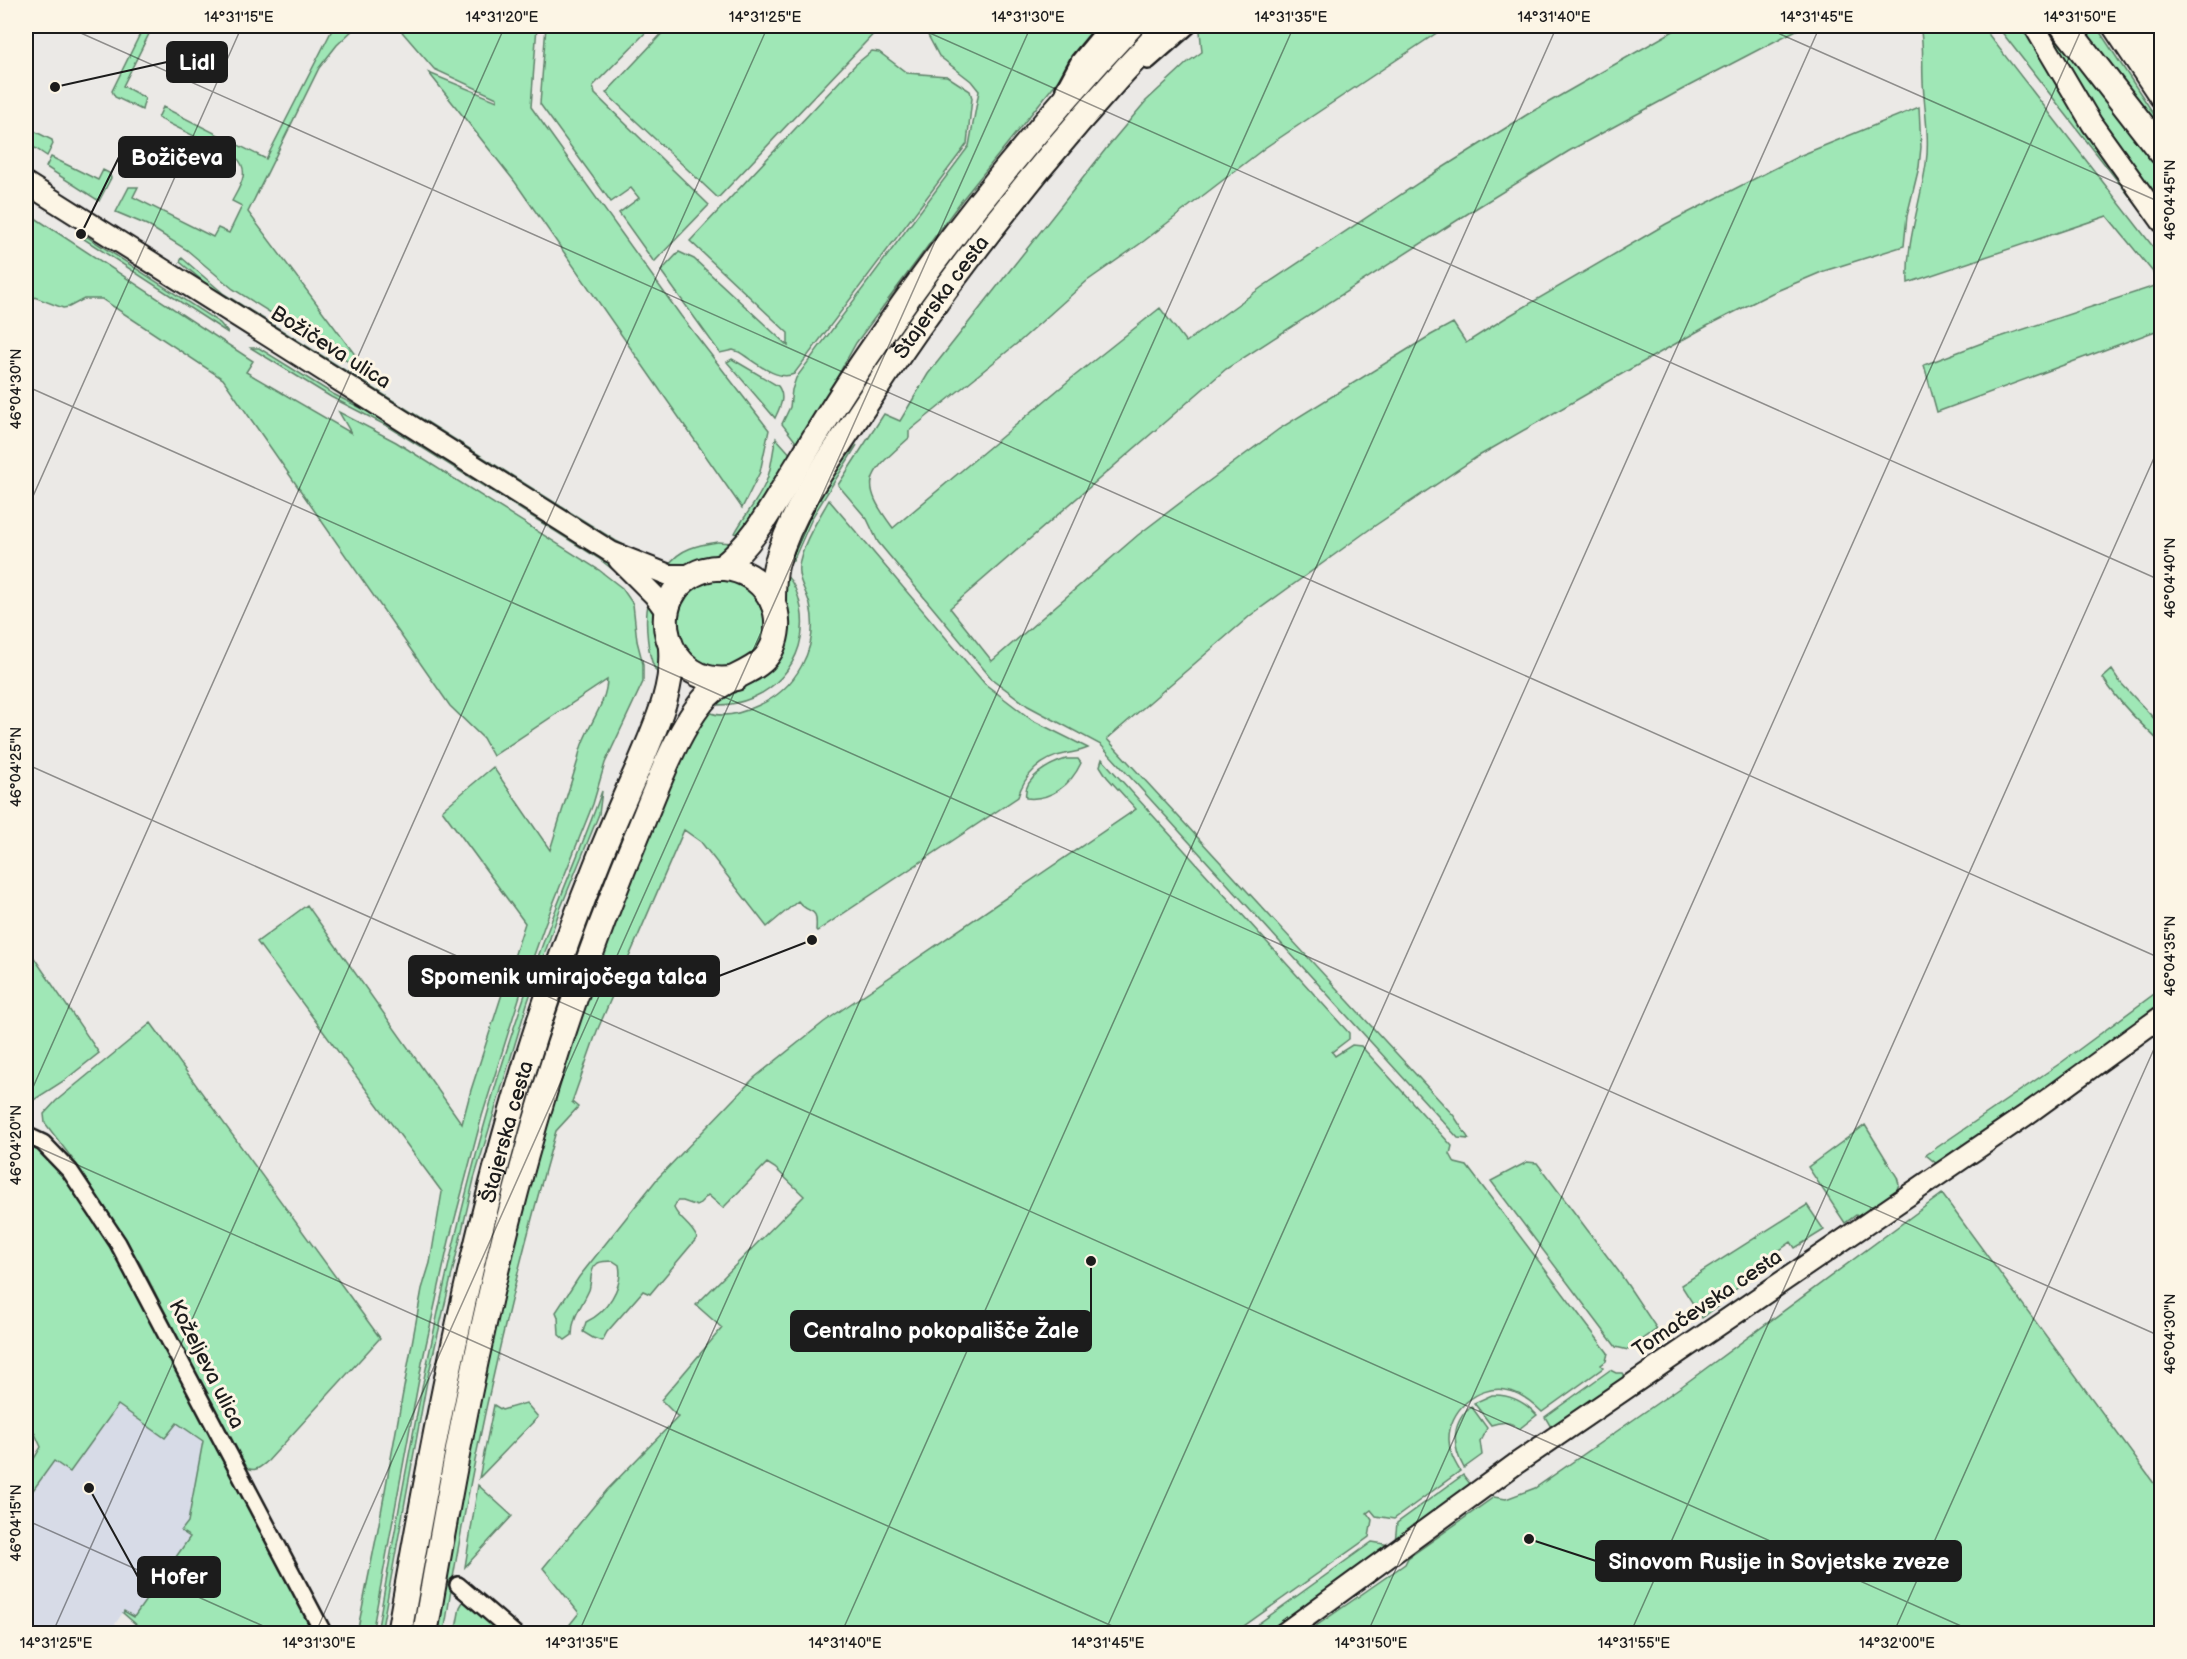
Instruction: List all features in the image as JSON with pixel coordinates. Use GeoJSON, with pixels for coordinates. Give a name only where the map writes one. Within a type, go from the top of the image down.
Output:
{"type":"FeatureCollection","features":[{"type":"Feature","properties":{"kind":"highway"},"geometry":{"type":"LineString","coordinates":[[2064,26],[2162,152]]}},
{"type":"Feature","properties":{"kind":"highway"},"geometry":{"type":"LineString","coordinates":[[2116,26],[2162,95]]}},
{"type":"Feature","properties":{"kind":"highway"},"geometry":{"type":"LineString","coordinates":[[2143,26],[2162,54]]}},
{"type":"Feature","properties":{"kind":"main road","name":"Štajerska cesta"},"geometry":{"type":"LineString","coordinates":[[721,568],[745,545],[764,519],[830,412],[906,299],[960,227],[1046,121],[1131,26]]}},
{"type":"Feature","properties":{"kind":"main road","name":"Štajerska cesta"},"geometry":{"type":"LineString","coordinates":[[425,1634],[464,1420],[489,1300],[524,1161],[556,1054],[603,919],[667,765],[700,705],[711,692],[757,667],[772,648],[777,625],[773,603],[776,563],[811,490],[866,404],[984,237],[1062,141],[1166,26]]}},
{"type":"Feature","properties":{"kind":"main road","name":"Štajerska cesta"},"geometry":{"type":"LineString","coordinates":[[693,575],[704,570],[721,568],[736,570],[751,576],[764,588],[773,603]]}},
{"type":"Feature","properties":{"kind":"main road"},"geometry":{"type":"LineString","coordinates":[[666,613],[676,591],[693,575]]}},
{"type":"Feature","properties":{"kind":"main road","name":"Štajerska cesta"},"geometry":{"type":"LineString","coordinates":[[399,1634],[455,1336],[502,1143],[527,1058],[566,943],[665,703],[671,676],[671,648],[666,631],[666,613]]}},
{"type":"Feature","properties":{"kind":"main road"},"geometry":{"type":"LineString","coordinates":[[671,648],[681,663],[695,673],[712,679],[736,678]]}},
{"type":"Feature","properties":{"kind":"street"},"geometry":{"type":"LineString","coordinates":[[1046,121],[1079,61],[1108,26]]}},
{"type":"Feature","properties":{"kind":"street"},"geometry":{"type":"LineString","coordinates":[[1122,73],[1142,68],[1188,26]]}},
{"type":"Feature","properties":{"kind":"street"},"geometry":{"type":"LineString","coordinates":[[2034,26],[2092,124],[2162,222]]}},
{"type":"Feature","properties":{"kind":"street","name":"Božičeva ulica"},"geometry":{"type":"LineString","coordinates":[[26,183],[611,552],[669,575],[693,575]]}},
{"type":"Feature","properties":{"kind":"street","name":"Božičeva ulica"},"geometry":{"type":"LineString","coordinates":[[611,552],[654,595],[666,613]]}},
{"type":"Feature","properties":{"kind":"street","name":"Tomačevska cesta"},"geometry":{"type":"LineString","coordinates":[[1283,1634],[1526,1457],[2026,1114],[2162,1016]]}},
{"type":"Feature","properties":{"kind":"street","name":"Koželjeva ulica"},"geometry":{"type":"LineString","coordinates":[[26,1135],[43,1143],[70,1171],[118,1242],[324,1634]]}},
{"type":"Feature","properties":{"kind":"street"},"geometry":{"type":"LineString","coordinates":[[458,1585],[515,1634]]}},
{"type":"Feature","properties":{"kind":"shaded area"},"geometry":{"type":"Polygon","coordinates":[[[118,1404],[165,1438],[177,1422],[204,1441],[189,1516],[191,1537],[134,1617],[124,1611],[109,1633],[26,1634],[26,1500],[54,1460],[70,1472],[118,1404]]]}},
{"type":"Feature","properties":{"kind":"green space"},"geometry":{"type":"Polygon","coordinates":[[[144,26],[153,26],[123,86],[145,98],[142,110],[115,97],[112,91],[144,26]]]}},
{"type":"Feature","properties":{"kind":"green space"},"geometry":{"type":"Polygon","coordinates":[[[334,26],[357,26],[337,45],[319,68],[248,212],[356,356],[357,367],[233,289],[187,250],[147,225],[116,212],[129,187],[138,187],[133,197],[213,237],[218,228],[229,233],[242,206],[232,201],[243,179],[243,168],[240,162],[236,157],[158,118],[163,107],[266,159],[334,26]]]}},
{"type":"Feature","properties":{"kind":"green space"},"geometry":{"type":"Polygon","coordinates":[[[397,26],[537,26],[531,107],[681,316],[769,430],[760,472],[742,508],[515,182],[429,73],[497,101],[497,98],[434,69],[397,26]]]}},
{"type":"Feature","properties":{"kind":"green space"},"geometry":{"type":"Polygon","coordinates":[[[546,26],[652,26],[593,86],[595,94],[709,205],[654,262],[619,213],[639,198],[631,188],[611,202],[540,104],[546,26]]]}},
{"type":"Feature","properties":{"kind":"green space"},"geometry":{"type":"Polygon","coordinates":[[[669,26],[881,26],[718,198],[606,93],[669,26]]]}},
{"type":"Feature","properties":{"kind":"green space"},"geometry":{"type":"Polygon","coordinates":[[[923,26],[1099,26],[962,200],[856,343],[799,446],[782,424],[790,407],[796,378],[969,146],[979,91],[971,81],[939,56],[923,26]]]}},
{"type":"Feature","properties":{"kind":"green space"},"geometry":{"type":"Polygon","coordinates":[[[1207,26],[1447,26],[1266,147],[1144,241],[1087,281],[1020,341],[909,431],[909,438],[885,460],[872,478],[875,499],[893,528],[1072,378],[1160,308],[1186,342],[1262,287],[1420,182],[1528,114],[1682,26],[1804,26],[1569,151],[1226,369],[950,608],[992,661],[1138,535],[1279,429],[1431,335],[1453,323],[1466,343],[1666,224],[1799,156],[1919,107],[1921,147],[1919,167],[1907,216],[1904,246],[1824,271],[1772,293],[1709,325],[1477,457],[1370,529],[1251,615],[1107,739],[1454,1116],[1469,1139],[1458,1138],[1101,745],[1028,706],[992,679],[878,542],[867,519],[838,485],[884,414],[900,421],[928,374],[1109,145],[1146,101],[1202,52],[1200,31],[1207,26]]]}},
{"type":"Feature","properties":{"kind":"green space"},"geometry":{"type":"Polygon","coordinates":[[[1920,26],[1982,26],[2161,257],[2161,282],[2107,216],[1908,283],[1911,238],[1927,154],[1920,26]]]}},
{"type":"Feature","properties":{"kind":"green space"},"geometry":{"type":"Polygon","coordinates":[[[1997,26],[2025,26],[2093,139],[2145,216],[1997,26]]]}},
{"type":"Feature","properties":{"kind":"green space"},"geometry":{"type":"Polygon","coordinates":[[[2042,26],[2054,26],[2161,166],[2161,210],[2125,160],[2042,26]]]}},
{"type":"Feature","properties":{"kind":"green space"},"geometry":{"type":"Polygon","coordinates":[[[2072,26],[2096,26],[2161,125],[2161,141],[2072,26]]]}},
{"type":"Feature","properties":{"kind":"green space"},"geometry":{"type":"Polygon","coordinates":[[[872,51],[879,52],[907,73],[947,76],[970,91],[972,98],[967,144],[794,374],[787,376],[773,373],[733,350],[720,353],[661,271],[679,252],[694,259],[788,346],[788,333],[690,241],[855,65],[872,51]]]}},
{"type":"Feature","properties":{"kind":"green space"},"geometry":{"type":"Polygon","coordinates":[[[26,127],[52,140],[53,144],[47,156],[26,142],[26,127]]]}},
{"type":"Feature","properties":{"kind":"green space"},"geometry":{"type":"Polygon","coordinates":[[[51,157],[98,180],[103,170],[109,173],[111,178],[99,201],[46,167],[51,157]]]}},
{"type":"Feature","properties":{"kind":"green space"},"geometry":{"type":"Polygon","coordinates":[[[26,212],[253,361],[246,372],[351,433],[339,412],[396,442],[599,570],[622,588],[633,604],[637,641],[643,664],[643,682],[605,763],[593,804],[545,924],[482,1116],[449,1241],[422,1363],[372,1633],[357,1633],[442,1192],[257,942],[307,905],[462,1124],[525,923],[442,810],[493,767],[550,850],[580,749],[603,700],[607,680],[493,756],[483,738],[450,706],[223,379],[102,299],[84,299],[63,308],[29,295],[26,298],[26,212]]]}},
{"type":"Feature","properties":{"kind":"green space"},"geometry":{"type":"Polygon","coordinates":[[[86,236],[220,323],[228,333],[84,239],[86,236]]]}},
{"type":"Feature","properties":{"kind":"green space"},"geometry":{"type":"Polygon","coordinates":[[[182,258],[224,294],[616,541],[648,557],[624,550],[223,298],[180,262],[182,258]]]}},
{"type":"Feature","properties":{"kind":"green space"},"geometry":{"type":"Polygon","coordinates":[[[2161,284],[2161,329],[1937,412],[1924,365],[1982,343],[2161,284]]]}},
{"type":"Feature","properties":{"kind":"green space"},"geometry":{"type":"Polygon","coordinates":[[[251,348],[259,348],[333,394],[383,419],[611,562],[638,586],[636,592],[625,579],[598,558],[391,428],[331,397],[251,348]]]}},
{"type":"Feature","properties":{"kind":"green space"},"geometry":{"type":"Polygon","coordinates":[[[732,359],[778,386],[782,398],[775,418],[727,362],[732,359]]]}},
{"type":"Feature","properties":{"kind":"green space"},"geometry":{"type":"Polygon","coordinates":[[[776,438],[793,457],[739,535],[735,533],[767,479],[776,438]]]}},
{"type":"Feature","properties":{"kind":"green space"},"geometry":{"type":"Polygon","coordinates":[[[857,445],[813,516],[793,561],[788,562],[795,541],[830,475],[857,445]]]}},
{"type":"Feature","properties":{"kind":"green space"},"geometry":{"type":"Polygon","coordinates":[[[829,500],[985,684],[1032,720],[1088,748],[1049,759],[1029,775],[1018,797],[817,931],[816,917],[798,901],[767,927],[701,842],[684,830],[597,1031],[572,1102],[578,1107],[556,1131],[522,1255],[492,1380],[466,1506],[444,1633],[433,1634],[455,1506],[523,1192],[602,945],[690,738],[709,712],[727,715],[771,699],[794,678],[802,665],[808,651],[812,621],[810,605],[799,576],[799,566],[807,540],[829,500]]]}},
{"type":"Feature","properties":{"kind":"green space"},"geometry":{"type":"Polygon","coordinates":[[[718,542],[732,543],[726,549],[702,560],[668,566],[684,551],[718,542]]]}},
{"type":"Feature","properties":{"kind":"green space"},"geometry":{"type":"Polygon","coordinates":[[[786,575],[796,590],[801,608],[802,628],[799,646],[792,663],[781,678],[751,698],[733,704],[714,705],[725,695],[759,680],[771,670],[781,655],[789,627],[784,598],[786,575]]]}},
{"type":"Feature","properties":{"kind":"green space"},"geometry":{"type":"Polygon","coordinates":[[[721,579],[738,582],[752,592],[762,606],[765,623],[762,640],[752,654],[738,664],[721,667],[704,664],[690,654],[680,640],[677,623],[680,606],[690,592],[704,582],[721,579]]]}},
{"type":"Feature","properties":{"kind":"green space"},"geometry":{"type":"Polygon","coordinates":[[[649,600],[660,655],[659,675],[649,650],[647,617],[649,600]]]}},
{"type":"Feature","properties":{"kind":"green space"},"geometry":{"type":"Polygon","coordinates":[[[2112,670],[2120,682],[2161,726],[2161,743],[2109,687],[2103,678],[2112,670]]]}},
{"type":"Feature","properties":{"kind":"green space"},"geometry":{"type":"Polygon","coordinates":[[[1066,759],[1078,759],[1081,763],[1066,785],[1043,797],[1026,798],[1028,784],[1038,773],[1066,759]]]}},
{"type":"Feature","properties":{"kind":"green space"},"geometry":{"type":"Polygon","coordinates":[[[1102,759],[1349,1033],[1349,1039],[1332,1052],[1335,1056],[1352,1045],[1361,1046],[1452,1146],[1450,1154],[1455,1163],[1467,1166],[1608,1353],[1606,1361],[1601,1365],[1603,1368],[1542,1412],[1526,1398],[1506,1390],[1485,1392],[1466,1402],[1453,1419],[1449,1440],[1454,1460],[1460,1471],[1394,1519],[1376,1516],[1371,1510],[1367,1513],[1372,1520],[1369,1537],[1234,1633],[563,1633],[579,1613],[543,1568],[607,1490],[678,1417],[661,1400],[722,1328],[696,1305],[804,1196],[767,1163],[723,1208],[708,1195],[697,1206],[677,1201],[674,1208],[697,1238],[650,1294],[643,1291],[607,1332],[602,1341],[583,1332],[586,1322],[607,1306],[616,1290],[620,1273],[619,1265],[613,1261],[600,1262],[593,1268],[589,1290],[576,1317],[572,1335],[565,1340],[559,1335],[556,1312],[579,1277],[657,1179],[754,1078],[824,1022],[1136,809],[1107,777],[1100,766],[1102,759]]]}},
{"type":"Feature","properties":{"kind":"green space"},"geometry":{"type":"Polygon","coordinates":[[[602,791],[599,814],[559,912],[527,1004],[474,1179],[427,1381],[381,1633],[377,1633],[429,1356],[478,1149],[532,973],[602,791]]]}},
{"type":"Feature","properties":{"kind":"green space"},"geometry":{"type":"Polygon","coordinates":[[[26,946],[99,1053],[65,1080],[26,1105],[26,946]]]}},
{"type":"Feature","properties":{"kind":"green space"},"geometry":{"type":"Polygon","coordinates":[[[2161,989],[2161,1004],[2036,1096],[1937,1164],[1926,1155],[2062,1062],[2161,989]]]}},
{"type":"Feature","properties":{"kind":"green space"},"geometry":{"type":"Polygon","coordinates":[[[151,1023],[380,1338],[268,1461],[253,1470],[243,1465],[141,1265],[80,1169],[45,1123],[44,1114],[56,1101],[151,1023]]]}},
{"type":"Feature","properties":{"kind":"green space"},"geometry":{"type":"Polygon","coordinates":[[[1865,1125],[1899,1184],[1896,1192],[1859,1219],[1856,1215],[1845,1223],[1808,1167],[1865,1125]]]}},
{"type":"Feature","properties":{"kind":"green space"},"geometry":{"type":"Polygon","coordinates":[[[26,1142],[45,1152],[78,1193],[146,1308],[315,1633],[142,1633],[139,1627],[123,1613],[124,1611],[134,1617],[190,1537],[181,1531],[188,1522],[203,1441],[177,1423],[165,1438],[118,1405],[70,1472],[54,1461],[26,1500],[26,1472],[41,1447],[26,1414],[26,1142]]]}},
{"type":"Feature","properties":{"kind":"green space"},"geometry":{"type":"Polygon","coordinates":[[[1527,1162],[1537,1163],[1619,1272],[1657,1329],[1628,1350],[1616,1347],[1491,1181],[1527,1162]]]}},
{"type":"Feature","properties":{"kind":"green space"},"geometry":{"type":"Polygon","coordinates":[[[1942,1194],[2161,1493],[2161,1633],[1306,1633],[1405,1564],[1408,1558],[1494,1497],[1506,1499],[1535,1488],[1682,1386],[1942,1194]]]}},
{"type":"Feature","properties":{"kind":"green space"},"geometry":{"type":"Polygon","coordinates":[[[1807,1205],[1824,1230],[1795,1248],[1791,1242],[1777,1252],[1780,1259],[1775,1262],[1773,1260],[1764,1266],[1766,1269],[1715,1301],[1718,1306],[1702,1318],[1681,1285],[1807,1205]]]}},
{"type":"Feature","properties":{"kind":"green space"},"geometry":{"type":"Polygon","coordinates":[[[1610,1370],[1623,1373],[1626,1377],[1552,1429],[1545,1417],[1610,1370]]]}},
{"type":"Feature","properties":{"kind":"green space"},"geometry":{"type":"Polygon","coordinates":[[[1492,1395],[1517,1400],[1537,1415],[1519,1429],[1506,1422],[1491,1425],[1474,1403],[1492,1395]]]}},
{"type":"Feature","properties":{"kind":"green space"},"geometry":{"type":"Polygon","coordinates":[[[526,1403],[538,1417],[479,1478],[494,1405],[502,1410],[526,1403]]]}},
{"type":"Feature","properties":{"kind":"green space"},"geometry":{"type":"Polygon","coordinates":[[[1471,1406],[1487,1428],[1480,1441],[1482,1455],[1464,1468],[1457,1452],[1456,1435],[1460,1420],[1471,1406]]]}},
{"type":"Feature","properties":{"kind":"green space"},"geometry":{"type":"Polygon","coordinates":[[[1463,1475],[1472,1486],[1395,1542],[1397,1523],[1463,1475]]]}},
{"type":"Feature","properties":{"kind":"green space"},"geometry":{"type":"Polygon","coordinates":[[[478,1485],[512,1516],[465,1567],[478,1485]]]}},
{"type":"Feature","properties":{"kind":"green space"},"geometry":{"type":"Polygon","coordinates":[[[1372,1542],[1390,1545],[1269,1633],[1244,1634],[1372,1542]]]}},
{"type":"Feature","properties":{"kind":"green space"},"geometry":{"type":"Polygon","coordinates":[[[469,1601],[496,1622],[486,1633],[455,1634],[460,1607],[463,1602],[469,1601]]]}},
{"type":"Feature","properties":{"kind":"place","name":"Lidl"},"geometry":{"type":"Point","coordinates":[55,87]}},
{"type":"Feature","properties":{"kind":"place","name":"Božičeva"},"geometry":{"type":"Point","coordinates":[81,234]}},
{"type":"Feature","properties":{"kind":"place","name":"Spomenik umirajočega talca"},"geometry":{"type":"Point","coordinates":[812,940]}},
{"type":"Feature","properties":{"kind":"place","name":"Centralno pokopališče Žale"},"geometry":{"type":"Point","coordinates":[1091,1261]}},
{"type":"Feature","properties":{"kind":"place","name":"Hofer"},"geometry":{"type":"Point","coordinates":[89,1488]}},
{"type":"Feature","properties":{"kind":"place","name":"Sinovom Rusije in Sovjetske zveze"},"geometry":{"type":"Point","coordinates":[1529,1539]}}]}
